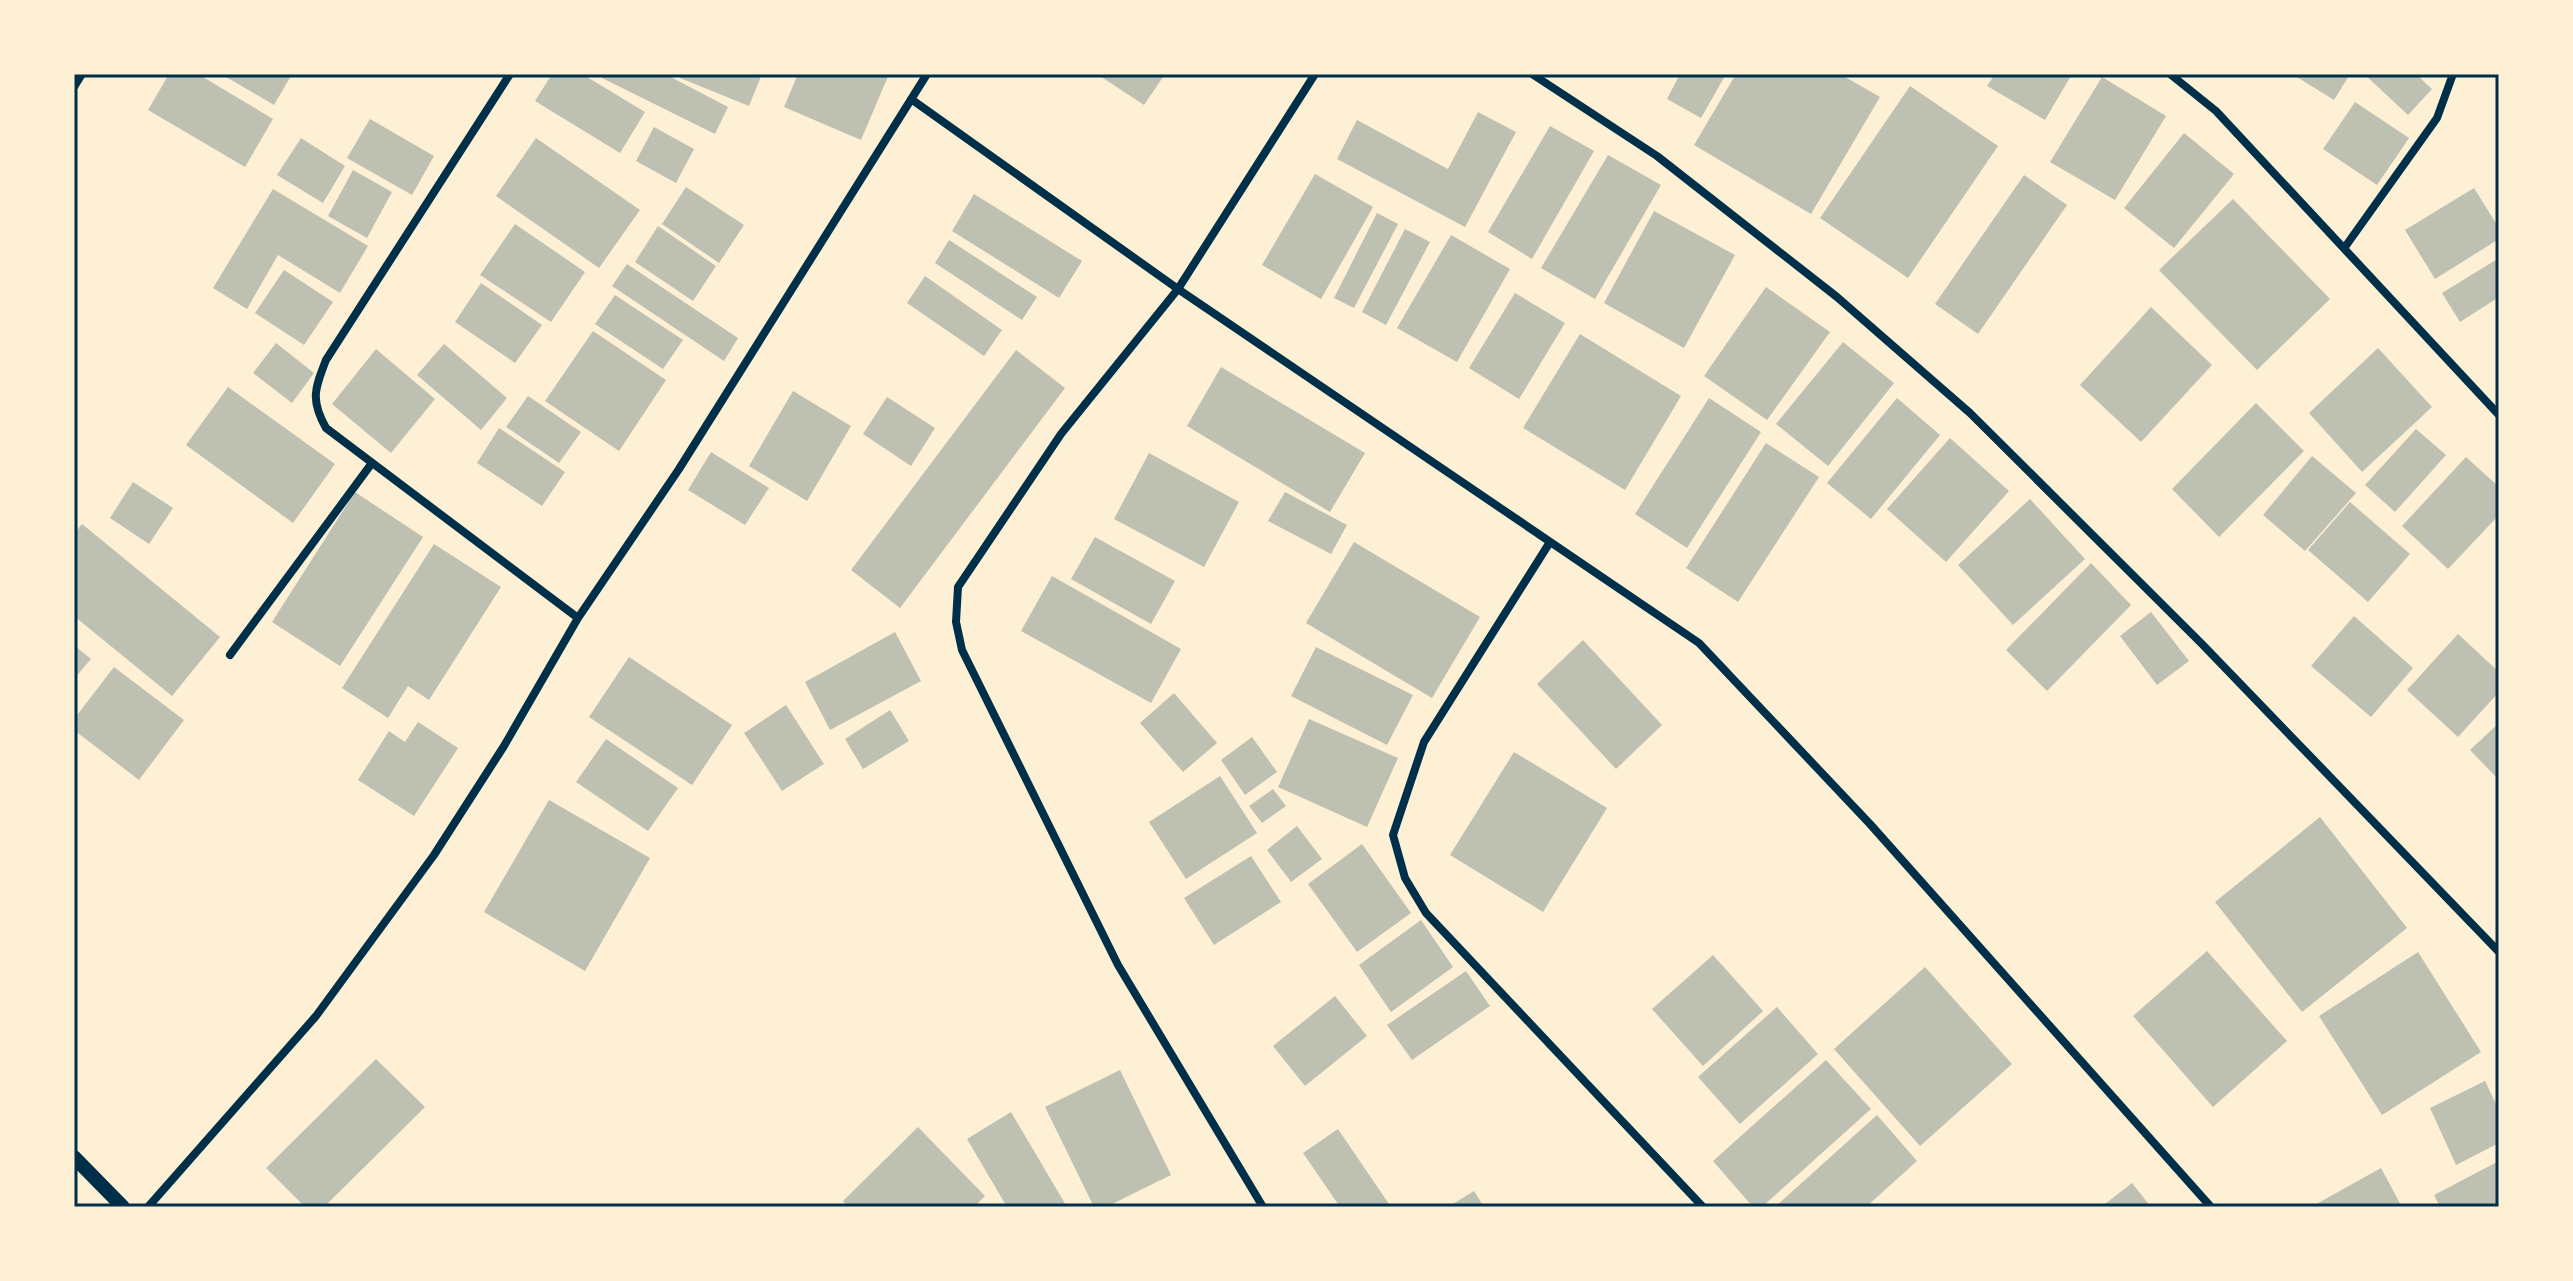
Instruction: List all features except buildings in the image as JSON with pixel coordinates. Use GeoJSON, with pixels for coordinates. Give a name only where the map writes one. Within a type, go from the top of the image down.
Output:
{"type":"FeatureCollection","features":[{"type":"Feature","properties":{"kind":"street"},"geometry":{"type":"LineString","coordinates":[[74,87],[82,74]]}},
{"type":"Feature","properties":{"kind":"street"},"geometry":{"type":"LineString","coordinates":[[510,74],[326,360],[315,388],[316,410],[326,428],[578,618]]}},
{"type":"Feature","properties":{"kind":"street"},"geometry":{"type":"LineString","coordinates":[[148,1207],[316,1016],[434,855],[504,746],[578,618],[679,469],[927,74]]}},
{"type":"Feature","properties":{"kind":"street"},"geometry":{"type":"LineString","coordinates":[[1263,1207],[1118,965],[962,650],[956,622],[958,587],[1061,434],[1178,289],[1315,74]]}},
{"type":"Feature","properties":{"kind":"street"},"geometry":{"type":"LineString","coordinates":[[1532,74],[1657,156],[1837,297],[1970,413],[2201,643],[2499,952]]}},
{"type":"Feature","properties":{"kind":"street"},"geometry":{"type":"LineString","coordinates":[[2170,74],[2216,111],[2499,415]]}},
{"type":"Feature","properties":{"kind":"street"},"geometry":{"type":"LineString","coordinates":[[2345,247],[2437,118],[2453,74]]}},
{"type":"Feature","properties":{"kind":"street"},"geometry":{"type":"LineString","coordinates":[[911,99],[1178,289],[1699,643],[1870,824],[2211,1207]]}},
{"type":"Feature","properties":{"kind":"street"},"geometry":{"type":"LineString","coordinates":[[230,655],[372,463]]}},
{"type":"Feature","properties":{"kind":"street"},"geometry":{"type":"LineString","coordinates":[[1550,542],[1424,742],[1393,835],[1405,878],[1426,913],[1703,1207]]}},
{"type":"Feature","properties":{"kind":"street"},"geometry":{"type":"LineString","coordinates":[[74,1157],[123,1207]]}}]}
